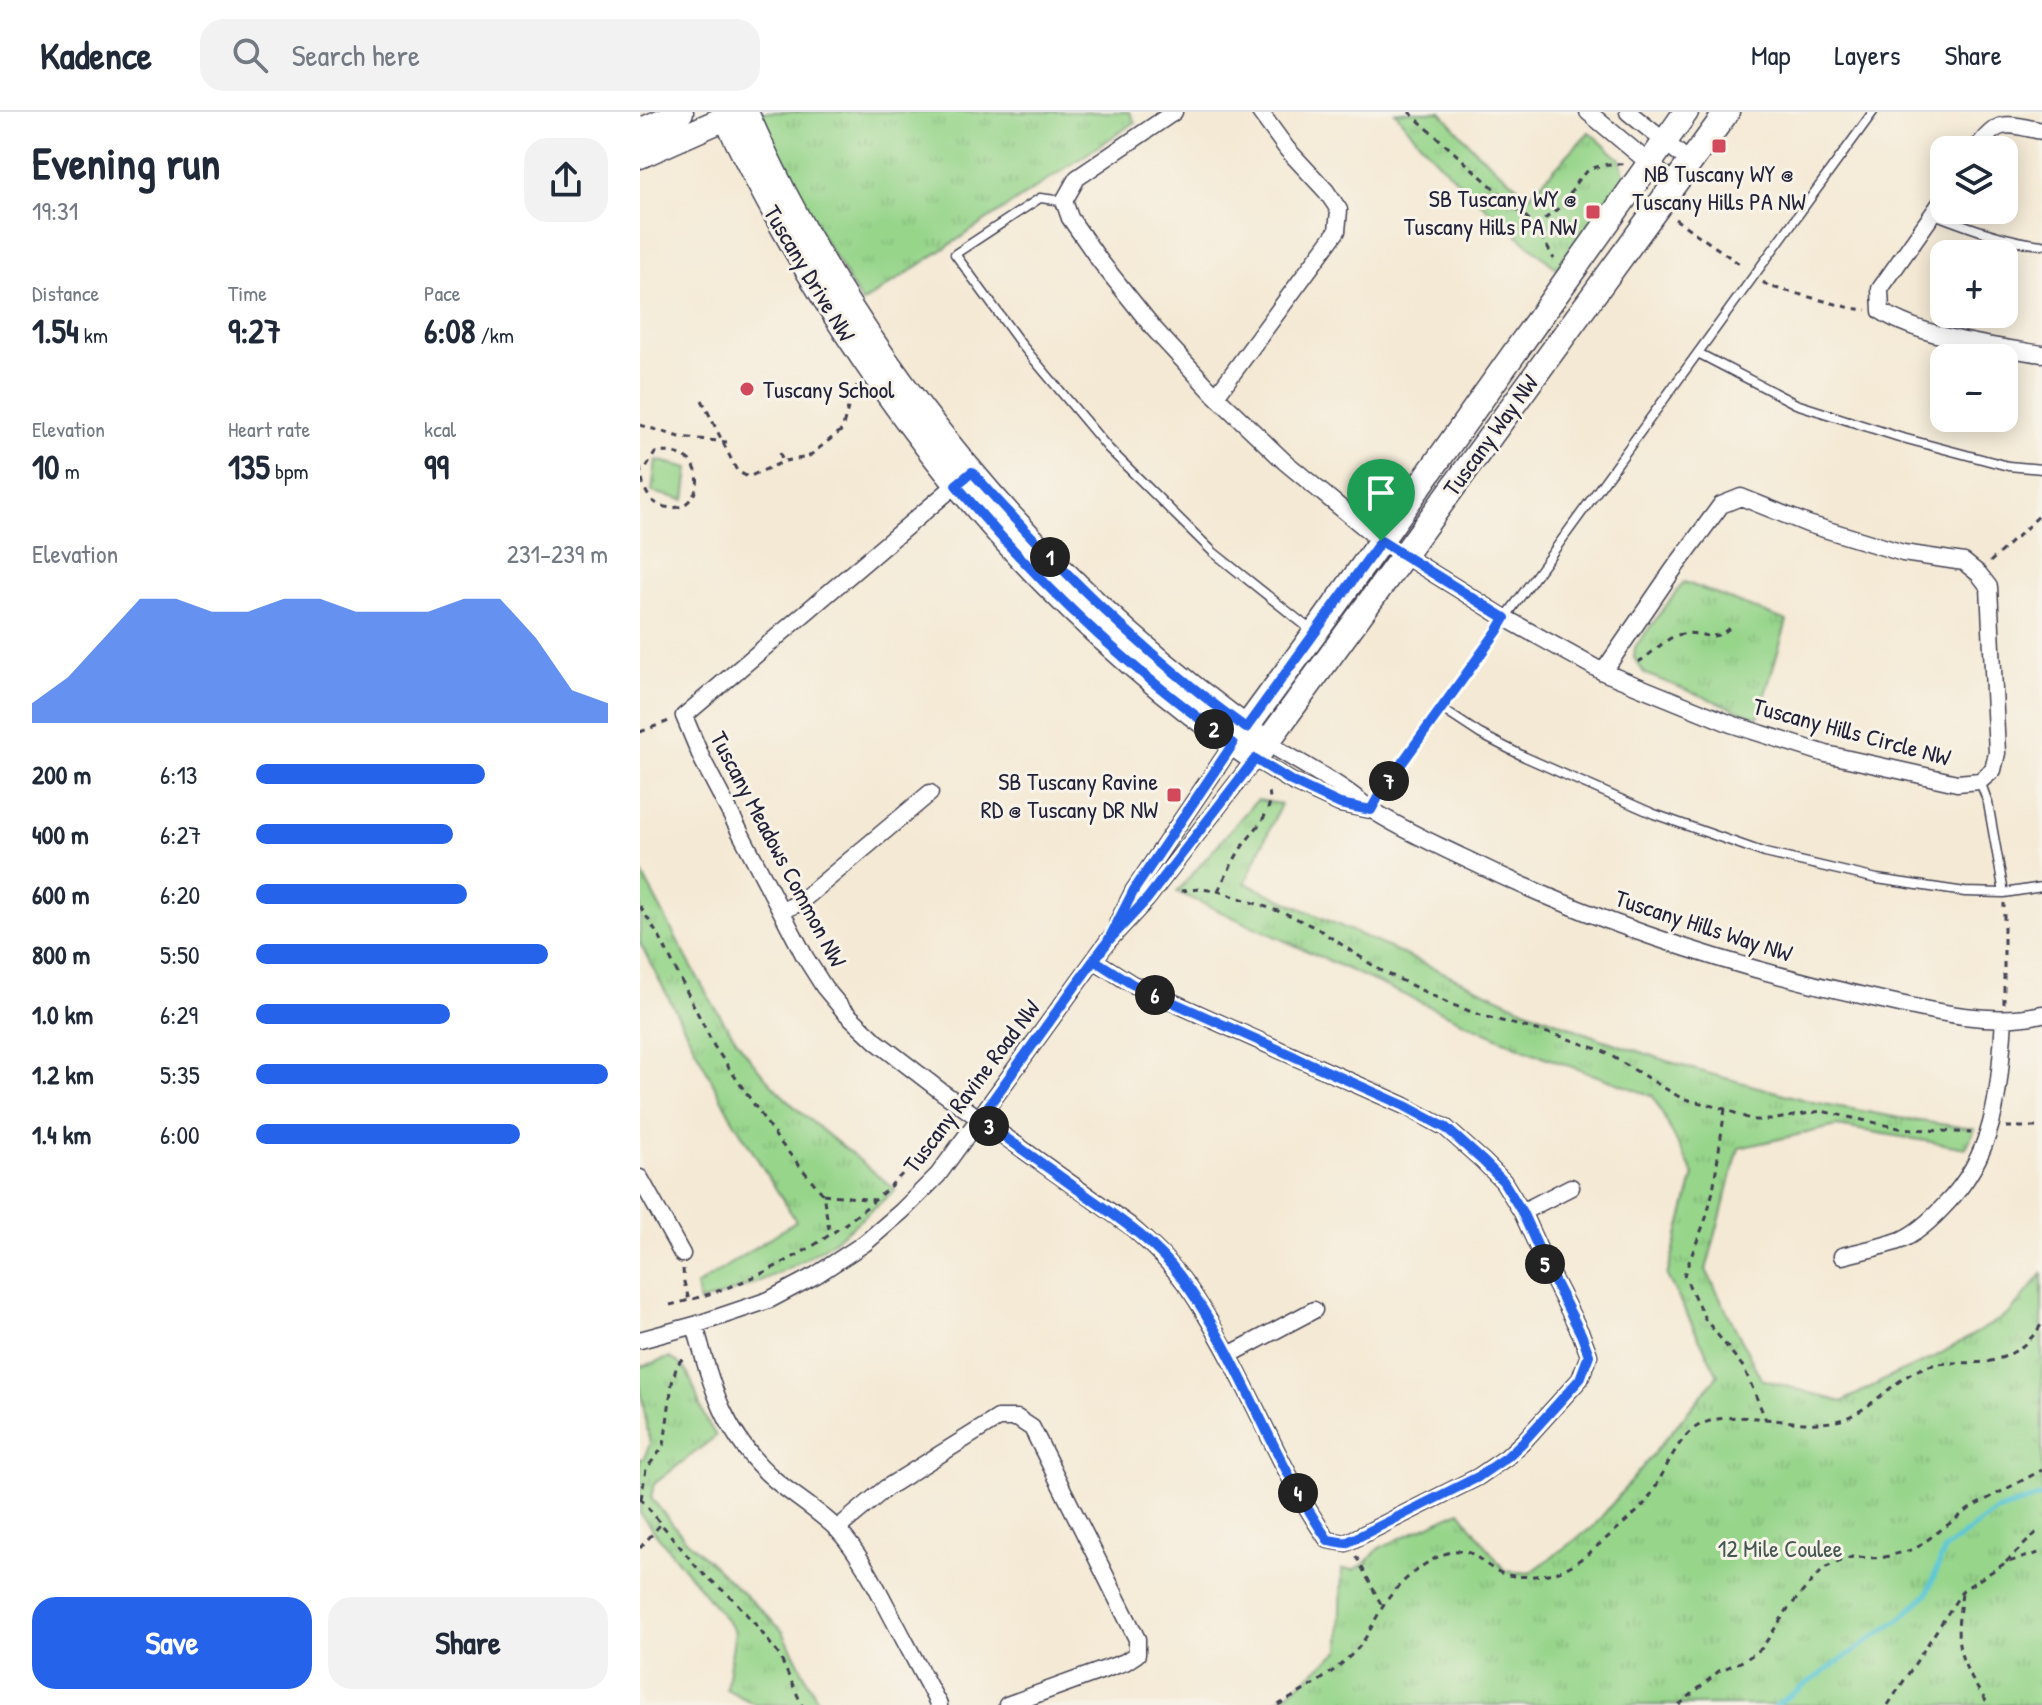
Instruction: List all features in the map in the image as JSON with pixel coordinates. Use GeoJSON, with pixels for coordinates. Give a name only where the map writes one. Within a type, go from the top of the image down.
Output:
{"type":"FeatureCollection","features":[{"type":"Feature","properties":{"kind":"street"},"geometry":{"type":"LineString","coordinates":[[640,131],[681,112]]}},
{"type":"Feature","properties":{"kind":"street"},"geometry":{"type":"LineString","coordinates":[[1064,201],[1077,178],[1174,112]]}},
{"type":"Feature","properties":{"kind":"street"},"geometry":{"type":"LineString","coordinates":[[1216,396],[1337,231],[1339,210],[1260,112]]}},
{"type":"Feature","properties":{"kind":"street"},"geometry":{"type":"LineString","coordinates":[[1588,112],[1674,184]]}},
{"type":"Feature","properties":{"kind":"street"},"geometry":{"type":"LineString","coordinates":[[1628,112],[1690,162]]}},
{"type":"Feature","properties":{"kind":"street","name":"Tuscany Way NW"},"geometry":{"type":"LineString","coordinates":[[1250,743],[1315,633],[1686,112]]}},
{"type":"Feature","properties":{"kind":"street","name":"Tuscany Way NW"},"geometry":{"type":"LineString","coordinates":[[1250,743],[1402,555],[1727,112]]}},
{"type":"Feature","properties":{"kind":"street"},"geometry":{"type":"LineString","coordinates":[[640,156],[733,113]]}},
{"type":"Feature","properties":{"kind":"street","name":"Tuscany Drive NW"},"geometry":{"type":"LineString","coordinates":[[733,113],[787,238],[868,368],[964,479],[1024,530],[1101,607],[1250,743]]}},
{"type":"Feature","properties":{"kind":"street","name":"Tuscany Drive NW"},"geometry":{"type":"LineString","coordinates":[[733,113],[761,146],[791,205],[859,318],[964,479]]}},
{"type":"Feature","properties":{"kind":"street"},"geometry":{"type":"LineString","coordinates":[[1988,136],[1996,127],[2008,124],[2042,131]]}},
{"type":"Feature","properties":{"kind":"street","name":"Tuscany Hills Circle NW"},"geometry":{"type":"LineString","coordinates":[[1064,201],[1070,218],[1100,261],[1155,330],[1216,396],[1285,462],[1402,555],[1505,618],[1603,672],[1731,724],[1826,754],[1957,783],[1980,781],[1993,770],[1997,753],[1989,587],[1979,574]]}},
{"type":"Feature","properties":{"kind":"street"},"geometry":{"type":"LineString","coordinates":[[1930,220],[1880,289],[1881,311],[1897,322],[1974,344],[2042,354]]}},
{"type":"Feature","properties":{"kind":"street","name":"Tuscany Meadows Common NW"},"geometry":{"type":"LineString","coordinates":[[964,479],[684,716],[702,759],[805,957],[844,1011],[877,1042],[942,1092],[1129,1225],[1178,1273],[1197,1299],[1229,1355],[1308,1512],[1328,1540],[1346,1543]]}},
{"type":"Feature","properties":{"kind":"street"},"geometry":{"type":"LineString","coordinates":[[1603,672],[1721,505],[1741,497],[1808,524],[1903,553],[1964,562],[1979,574]]}},
{"type":"Feature","properties":{"kind":"street","name":"Tuscany Hills Way NW"},"geometry":{"type":"LineString","coordinates":[[1250,743],[1291,781],[1340,804],[1371,810],[1541,894],[1675,944],[1776,975],[1946,1012],[2004,1019],[2042,1014]]}},
{"type":"Feature","properties":{"kind":"street","name":"Tuscany Ravine Road NW"},"geometry":{"type":"LineString","coordinates":[[1108,941],[1134,890],[1250,743]]}},
{"type":"Feature","properties":{"kind":"street","name":"Tuscany Ravine Road NW"},"geometry":{"type":"LineString","coordinates":[[640,1340],[769,1300],[816,1275],[865,1243],[902,1211],[938,1175],[1108,941],[1147,899],[1250,743]]}},
{"type":"Feature","properties":{"kind":"street"},"geometry":{"type":"LineString","coordinates":[[781,911],[799,903],[930,793]]}},
{"type":"Feature","properties":{"kind":"street"},"geometry":{"type":"LineString","coordinates":[[1094,960],[1132,984],[1405,1106],[1446,1128],[1503,1181],[1522,1212],[1581,1334],[1589,1355],[1580,1379],[1507,1457],[1478,1477],[1346,1543]]}},
{"type":"Feature","properties":{"kind":"street"},"geometry":{"type":"LineString","coordinates":[[1842,1256],[1902,1239],[1936,1215],[1963,1185],[1991,1130],[1998,1096],[2004,1019]]}},
{"type":"Feature","properties":{"kind":"street"},"geometry":{"type":"LineString","coordinates":[[640,1178],[682,1254]]}},
{"type":"Feature","properties":{"kind":"street"},"geometry":{"type":"LineString","coordinates":[[1522,1212],[1571,1187]]}},
{"type":"Feature","properties":{"kind":"street"},"geometry":{"type":"LineString","coordinates":[[1229,1355],[1314,1310]]}},
{"type":"Feature","properties":{"kind":"street"},"geometry":{"type":"LineString","coordinates":[[695,1325],[711,1385],[738,1439],[776,1481],[837,1529],[863,1563],[939,1705]]}},
{"type":"Feature","properties":{"kind":"street"},"geometry":{"type":"LineString","coordinates":[[837,1529],[886,1488],[998,1418],[1017,1418],[1032,1428],[1137,1639],[1137,1654],[1125,1662],[1007,1705]]}},
{"type":"Feature","properties":{"kind":"lane"},"geometry":{"type":"LineString","coordinates":[[1371,810],[1505,618],[1873,112]]}},
{"type":"Feature","properties":{"kind":"lane"},"geometry":{"type":"LineString","coordinates":[[1064,201],[1040,198],[955,254],[1021,344],[1108,448],[1213,552],[1315,633]]}},
{"type":"Feature","properties":{"kind":"lane"},"geometry":{"type":"LineString","coordinates":[[1960,224],[2042,245]]}},
{"type":"Feature","properties":{"kind":"lane"},"geometry":{"type":"LineString","coordinates":[[1698,353],[1796,404],[1899,437],[2008,466],[2042,469]]}},
{"type":"Feature","properties":{"kind":"lane"},"geometry":{"type":"LineString","coordinates":[[1442,709],[1480,734],[1525,757],[1639,808],[1765,853],[1877,879],[1965,892],[2004,893],[2042,887]]}},
{"type":"Feature","properties":{"kind":"lane"},"geometry":{"type":"LineString","coordinates":[[1980,781],[1988,803],[2004,893]]}},
{"type":"Feature","properties":{"kind":"path"},"geometry":{"type":"LineString","coordinates":[[1409,112],[1535,225],[1554,259]]}},
{"type":"Feature","properties":{"kind":"path"},"geometry":{"type":"LineString","coordinates":[[1535,225],[1561,206],[1578,179],[1587,171],[1595,166],[1623,164]]}},
{"type":"Feature","properties":{"kind":"path"},"geometry":{"type":"LineString","coordinates":[[1675,219],[1768,286],[1854,309],[1881,311]]}},
{"type":"Feature","properties":{"kind":"path"},"geometry":{"type":"LineString","coordinates":[[702,400],[737,471],[748,477],[783,462],[808,457],[842,430],[850,400],[868,368]]}},
{"type":"Feature","properties":{"kind":"path"},"geometry":{"type":"LineString","coordinates":[[640,425],[680,437],[725,442]]}},
{"type":"Feature","properties":{"kind":"path"},"geometry":{"type":"LineString","coordinates":[[655,453],[679,453],[688,457],[695,466],[698,478],[693,497],[686,506],[673,509],[659,506],[647,496],[641,480],[641,468],[646,468],[655,453]]}},
{"type":"Feature","properties":{"kind":"path"},"geometry":{"type":"LineString","coordinates":[[780,453],[783,462]]}},
{"type":"Feature","properties":{"kind":"path"},"geometry":{"type":"LineString","coordinates":[[1979,574],[2042,513]]}},
{"type":"Feature","properties":{"kind":"path"},"geometry":{"type":"LineString","coordinates":[[1638,662],[1670,639],[1683,634],[1719,636],[1731,627]]}},
{"type":"Feature","properties":{"kind":"path"},"geometry":{"type":"LineString","coordinates":[[640,732],[684,716]]}},
{"type":"Feature","properties":{"kind":"path"},"geometry":{"type":"LineString","coordinates":[[1218,891],[1240,848],[1266,812],[1271,800],[1269,792]]}},
{"type":"Feature","properties":{"kind":"path"},"geometry":{"type":"LineString","coordinates":[[1181,891],[1218,891],[1287,914],[1318,929],[1380,970],[1450,1004],[1603,1051],[1681,1098],[1725,1109],[1752,1120],[1771,1120],[1821,1111],[1899,1128],[1970,1134],[2008,1127],[2042,1127]]}},
{"type":"Feature","properties":{"kind":"path"},"geometry":{"type":"LineString","coordinates":[[2004,893],[2004,1019]]}},
{"type":"Feature","properties":{"kind":"path"},"geometry":{"type":"LineString","coordinates":[[640,906],[661,940],[714,1046],[779,1141],[823,1194],[830,1235]]}},
{"type":"Feature","properties":{"kind":"path"},"geometry":{"type":"LineString","coordinates":[[1725,1109],[1713,1191],[1684,1275],[1705,1319],[1744,1368],[1766,1420]]}},
{"type":"Feature","properties":{"kind":"path"},"geometry":{"type":"LineString","coordinates":[[670,1305],[723,1291],[778,1267],[830,1235],[898,1181],[947,1120]]}},
{"type":"Feature","properties":{"kind":"path"},"geometry":{"type":"LineString","coordinates":[[823,1194],[874,1200]]}},
{"type":"Feature","properties":{"kind":"path"},"geometry":{"type":"LineString","coordinates":[[682,1254],[689,1300]]}},
{"type":"Feature","properties":{"kind":"path"},"geometry":{"type":"LineString","coordinates":[[1278,1705],[1340,1666],[1358,1647],[1397,1588],[1438,1557],[1457,1550],[1475,1555],[1500,1573],[1529,1577],[1553,1574],[1571,1566],[1593,1551],[1645,1503],[1686,1435],[1702,1423],[1721,1418],[1793,1423],[1832,1422],[1853,1415],[1919,1369],[1941,1363],[1988,1362],[2021,1349],[2034,1337],[2042,1323]]}},
{"type":"Feature","properties":{"kind":"path"},"geometry":{"type":"LineString","coordinates":[[683,1358],[677,1365],[672,1383],[664,1446],[646,1469],[640,1498],[699,1570],[734,1600],[756,1625],[779,1655],[802,1705]]}},
{"type":"Feature","properties":{"kind":"path"},"geometry":{"type":"LineString","coordinates":[[640,1471],[646,1469]]}},
{"type":"Feature","properties":{"kind":"path"},"geometry":{"type":"LineString","coordinates":[[1679,1705],[1719,1671],[1745,1660],[1762,1648],[1787,1610],[1826,1567],[1852,1557],[1881,1558],[1915,1549],[1972,1507],[2042,1470]]}},
{"type":"Feature","properties":{"kind":"path"},"geometry":{"type":"LineString","coordinates":[[640,1548],[660,1525]]}},
{"type":"Feature","properties":{"kind":"path"},"geometry":{"type":"LineString","coordinates":[[1888,1705],[1963,1590],[2005,1563],[2036,1533],[2042,1531]]}},
{"type":"Feature","properties":{"kind":"path"},"geometry":{"type":"LineString","coordinates":[[1346,1543],[1361,1563],[1383,1606]]}},
{"type":"Feature","properties":{"kind":"path"},"geometry":{"type":"LineString","coordinates":[[2005,1563],[2042,1552]]}},
{"type":"Feature","properties":{"kind":"path"},"geometry":{"type":"LineString","coordinates":[[1963,1590],[1957,1629],[1961,1660],[1990,1705]]}},
{"type":"Feature","properties":{"kind":"green space"},"geometry":{"type":"Polygon","coordinates":[[[758,112],[1129,112],[1135,122],[862,303],[812,219],[758,112]]]}},
{"type":"Feature","properties":{"kind":"green space"},"geometry":{"type":"Polygon","coordinates":[[[1395,112],[1441,112],[1477,152],[1529,196],[1589,132],[1620,159],[1625,179],[1556,268],[1451,175],[1395,112]]]}},
{"type":"Feature","properties":{"kind":"green space"},"geometry":{"type":"Polygon","coordinates":[[[656,460],[689,468],[685,500],[652,492],[656,460]]]}},
{"type":"Feature","properties":{"kind":"green space"},"geometry":{"type":"Polygon","coordinates":[[[1684,582],[1787,621],[1758,718],[1645,674],[1634,658],[1635,647],[1684,582]]]}},
{"type":"Feature","properties":{"kind":"green space","name":"12 Mile Coulee"},"geometry":{"type":"Polygon","coordinates":[[[1258,800],[1281,804],[1245,883],[1529,1011],[1601,1039],[1689,1068],[1813,1102],[1975,1129],[1966,1148],[1837,1126],[1739,1148],[1706,1270],[1761,1379],[1842,1402],[1931,1359],[2009,1314],[2042,1274],[2042,1705],[1268,1705],[1287,1694],[1340,1650],[1342,1569],[1353,1570],[1367,1562],[1379,1548],[1460,1511],[1505,1571],[1530,1573],[1594,1526],[1718,1375],[1667,1276],[1694,1175],[1653,1096],[1528,1051],[1177,892],[1258,800]]]}},
{"type":"Feature","properties":{"kind":"green space"},"geometry":{"type":"Polygon","coordinates":[[[640,870],[729,1030],[766,1078],[796,1108],[895,1190],[842,1235],[807,1258],[754,1284],[699,1303],[696,1286],[796,1221],[730,1115],[640,943],[640,870]]]}},
{"type":"Feature","properties":{"kind":"green space"},"geometry":{"type":"Polygon","coordinates":[[[669,1358],[683,1367],[716,1436],[654,1484],[651,1498],[684,1538],[782,1630],[820,1705],[756,1705],[726,1689],[735,1631],[640,1514],[640,1459],[644,1458],[650,1444],[640,1386],[640,1367],[669,1358]]]}},
{"type":"Feature","properties":{"kind":"waterway"},"geometry":{"type":"LineString","coordinates":[[1776,1705],[1900,1619],[1927,1594],[1945,1549],[1996,1511],[2042,1496]]}},
{"type":"Feature","properties":{"kind":"place","name":"NB Tuscany WY @ Tuscany Hills PA NW"},"geometry":{"type":"Point","coordinates":[1719,146]}},
{"type":"Feature","properties":{"kind":"place","name":"SB Tuscany WY @ Tuscany Hills PA NW"},"geometry":{"type":"Point","coordinates":[1593,212]}},
{"type":"Feature","properties":{"kind":"place","name":"Tuscany School"},"geometry":{"type":"Point","coordinates":[747,389]}},
{"type":"Feature","properties":{"kind":"place","name":"SB Tuscany Ravine RD @ Tuscany DR NW"},"geometry":{"type":"Point","coordinates":[1174,795]}},
{"type":"Feature","properties":{"kind":"route"},"geometry":{"type":"LineString","coordinates":[[1381,541],[1246,728],[1184,681],[1101,607],[1056,564],[972,472],[956,485],[1019,557],[1087,624],[1168,694],[1233,744],[1134,890],[1108,941],[1094,960],[979,1119],[1129,1225],[1178,1273],[1197,1299],[1229,1355],[1308,1512],[1328,1540],[1346,1543],[1478,1477],[1507,1457],[1580,1379],[1589,1355],[1581,1334],[1522,1212],[1503,1181],[1446,1128],[1405,1106],[1132,984],[1094,960],[1147,899],[1255,759],[1291,781],[1340,804],[1371,810],[1498,630],[1505,618],[1381,541]]}}]}
